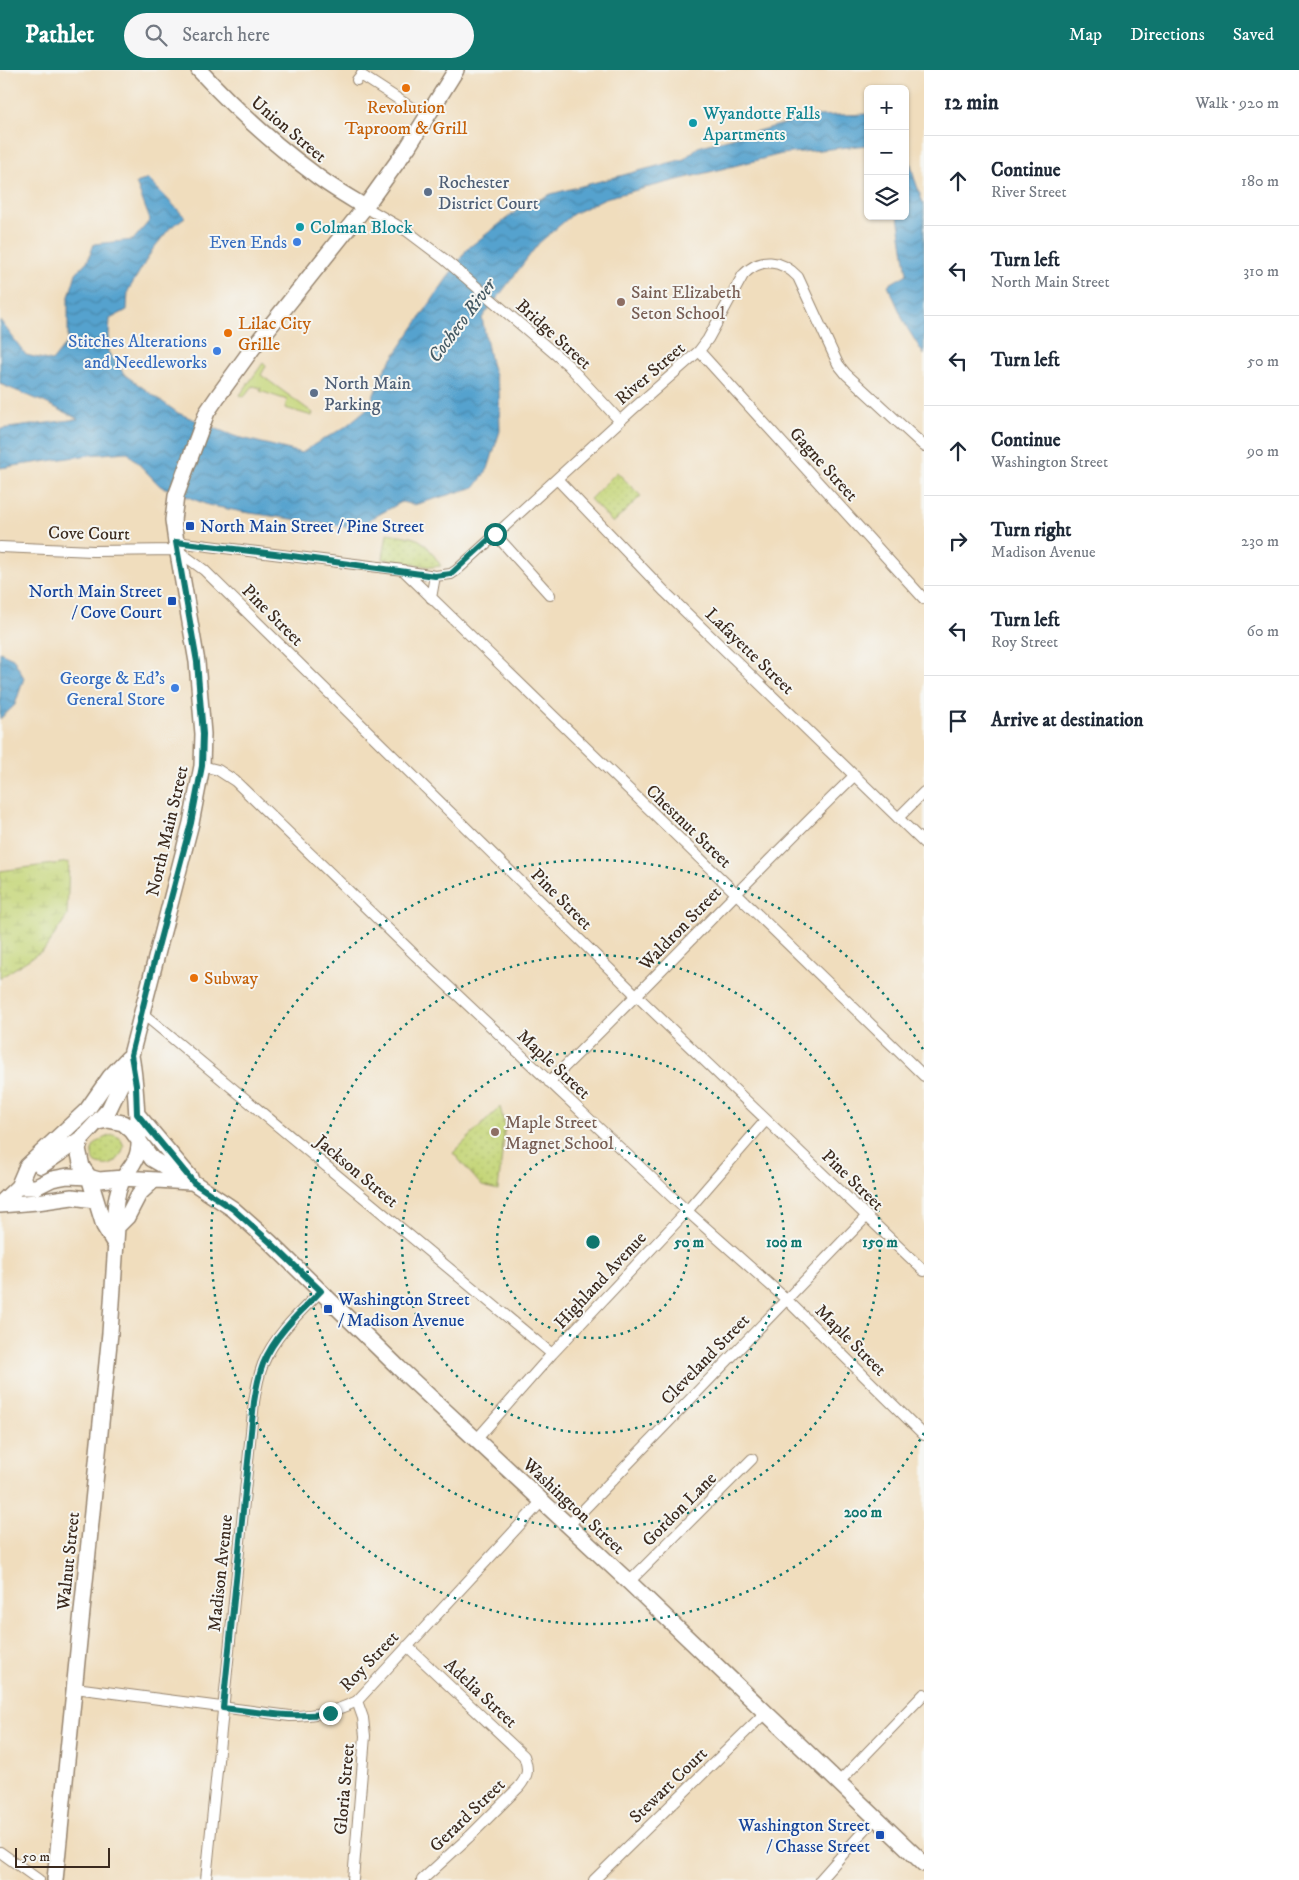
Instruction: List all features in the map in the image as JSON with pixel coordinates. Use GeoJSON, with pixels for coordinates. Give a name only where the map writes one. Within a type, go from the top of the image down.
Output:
{"type":"FeatureCollection","features":[{"type":"Feature","properties":{"kind":"main road","name":"Union Street"},"geometry":{"type":"LineString","coordinates":[[198,70],[239,112],[266,136],[314,174],[365,206]]}},
{"type":"Feature","properties":{"kind":"main road","name":"North Main Street"},"geometry":{"type":"LineString","coordinates":[[98,1122],[109,1109],[120,1086],[131,1055],[191,823],[202,766],[203,734],[197,662],[176,546],[174,520],[176,496],[208,412],[252,349],[365,206],[408,147],[456,70]]}},
{"type":"Feature","properties":{"kind":"main road","name":"North Main Street"},"geometry":{"type":"LineString","coordinates":[[131,1055],[136,1085],[140,1143]]}},
{"type":"Feature","properties":{"kind":"main road"},"geometry":{"type":"LineString","coordinates":[[18,1187],[27,1166],[87,1110],[110,1076],[131,1055]]}},
{"type":"Feature","properties":{"kind":"main road"},"geometry":{"type":"LineString","coordinates":[[137,1114],[194,1183]]}},
{"type":"Feature","properties":{"kind":"main road"},"geometry":{"type":"LineString","coordinates":[[0,1205],[18,1187],[32,1173],[82,1138],[98,1122],[108,1120],[123,1123],[132,1131],[140,1143],[135,1161],[123,1178],[98,1180],[89,1177],[68,1176],[52,1179],[36,1187],[18,1187]]}},
{"type":"Feature","properties":{"kind":"main road"},"geometry":{"type":"LineString","coordinates":[[82,1138],[78,1149],[82,1167],[89,1177],[104,1226],[116,1246]]}},
{"type":"Feature","properties":{"kind":"main road","name":"Washington Street"},"geometry":{"type":"LineString","coordinates":[[140,1143],[152,1159],[194,1183],[233,1209],[270,1242],[541,1502],[628,1582],[924,1864]]}},
{"type":"Feature","properties":{"kind":"main road","name":"Washington Street"},"geometry":{"type":"LineString","coordinates":[[123,1178],[194,1183]]}},
{"type":"Feature","properties":{"kind":"main road","name":"Walnut Street"},"geometry":{"type":"LineString","coordinates":[[55,1880],[110,1333],[117,1227],[114,1217],[115,1205],[123,1178]]}},
{"type":"Feature","properties":{"kind":"main road"},"geometry":{"type":"LineString","coordinates":[[117,1227],[127,1217],[139,1194],[154,1180]]}},
{"type":"Feature","properties":{"kind":"main road"},"geometry":{"type":"LineString","coordinates":[[0,1205],[72,1197],[96,1200]]}},
{"type":"Feature","properties":{"kind":"street"},"geometry":{"type":"LineString","coordinates":[[357,80],[361,75],[412,108]]}},
{"type":"Feature","properties":{"kind":"street","name":"Bridge Street"},"geometry":{"type":"LineString","coordinates":[[365,206],[419,239],[506,311],[568,365],[620,421]]}},
{"type":"Feature","properties":{"kind":"street","name":"River Street"},"geometry":{"type":"LineString","coordinates":[[435,576],[451,574],[699,351],[712,333],[736,287],[752,266],[761,263],[771,262],[792,270],[803,285],[838,364],[846,374],[924,446]]}},
{"type":"Feature","properties":{"kind":"street","name":"Gagne Street"},"geometry":{"type":"LineString","coordinates":[[699,351],[924,599]]}},
{"type":"Feature","properties":{"kind":"street","name":"Lafayette Street"},"geometry":{"type":"LineString","coordinates":[[557,479],[665,592],[924,843]]}},
{"type":"Feature","properties":{"kind":"street"},"geometry":{"type":"LineString","coordinates":[[495,534],[550,595]]}},
{"type":"Feature","properties":{"kind":"street"},"geometry":{"type":"LineString","coordinates":[[176,546],[403,570],[435,576],[431,598]]}},
{"type":"Feature","properties":{"kind":"street","name":"Cove Court"},"geometry":{"type":"LineString","coordinates":[[0,547],[93,551],[176,546]]}},
{"type":"Feature","properties":{"kind":"street","name":"Pine Street"},"geometry":{"type":"LineString","coordinates":[[176,546],[215,580],[637,996],[867,1216],[922,1265]]}},
{"type":"Feature","properties":{"kind":"street"},"geometry":{"type":"LineString","coordinates":[[403,570],[431,598]]}},
{"type":"Feature","properties":{"kind":"street","name":"Chestnut Street"},"geometry":{"type":"LineString","coordinates":[[431,598],[924,1076]]}},
{"type":"Feature","properties":{"kind":"street","name":"Maple Street"},"geometry":{"type":"LineString","coordinates":[[202,766],[218,770],[235,781],[687,1212],[786,1299],[924,1435]]}},
{"type":"Feature","properties":{"kind":"street","name":"Waldron Street"},"geometry":{"type":"LineString","coordinates":[[549,1082],[637,996],[854,775]]}},
{"type":"Feature","properties":{"kind":"street"},"geometry":{"type":"LineString","coordinates":[[898,818],[924,792]]}},
{"type":"Feature","properties":{"kind":"street","name":"Jackson Street"},"geometry":{"type":"LineString","coordinates":[[142,1013],[552,1354]]}},
{"type":"Feature","properties":{"kind":"street","name":"Highland Avenue"},"geometry":{"type":"LineString","coordinates":[[476,1440],[552,1354],[687,1212],[766,1120]]}},
{"type":"Feature","properties":{"kind":"street","name":"Cleveland Street"},"geometry":{"type":"LineString","coordinates":[[568,1526],[867,1216]]}},
{"type":"Feature","properties":{"kind":"street","name":"Madison Avenue"},"geometry":{"type":"LineString","coordinates":[[206,1880],[254,1402],[264,1362],[281,1334],[321,1291]]}},
{"type":"Feature","properties":{"kind":"street","name":"Gordon Lane"},"geometry":{"type":"LineString","coordinates":[[628,1582],[752,1459]]}},
{"type":"Feature","properties":{"kind":"street","name":"Roy Street"},"geometry":{"type":"LineString","coordinates":[[75,1688],[223,1708],[309,1716],[330,1713],[357,1702],[541,1502]]}},
{"type":"Feature","properties":{"kind":"street","name":"Adelia Street"},"geometry":{"type":"LineString","coordinates":[[407,1646],[524,1756],[528,1768]]}},
{"type":"Feature","properties":{"kind":"street"},"geometry":{"type":"LineString","coordinates":[[839,1782],[924,1694]]}},
{"type":"Feature","properties":{"kind":"street","name":"Gloria Street"},"geometry":{"type":"LineString","coordinates":[[353,1880],[365,1736],[363,1718],[357,1702]]}},
{"type":"Feature","properties":{"kind":"street","name":"Stewart Court"},"geometry":{"type":"LineString","coordinates":[[594,1880],[765,1713]]}},
{"type":"Feature","properties":{"kind":"street","name":"Gerard Street"},"geometry":{"type":"LineString","coordinates":[[422,1880],[519,1787],[524,1780],[528,1768]]}},
{"type":"Feature","properties":{"kind":"street"},"geometry":{"type":"LineString","coordinates":[[821,1879],[876,1817]]}},
{"type":"Feature","properties":{"kind":"street"},"geometry":{"type":"LineString","coordinates":[[0,1852],[39,1880]]}},
{"type":"Feature","properties":{"kind":"green space"},"geometry":{"type":"Polygon","coordinates":[[[263,363],[266,366],[261,375],[313,413],[312,416],[285,408],[287,400],[260,391],[261,388],[253,386],[244,397],[240,395],[263,363]]]}},
{"type":"Feature","properties":{"kind":"green space"},"geometry":{"type":"Polygon","coordinates":[[[617,472],[641,496],[613,523],[590,499],[617,472]]]}},
{"type":"Feature","properties":{"kind":"green space"},"geometry":{"type":"Polygon","coordinates":[[[387,533],[415,538],[425,544],[441,566],[431,567],[383,559],[387,533]]]}},
{"type":"Feature","properties":{"kind":"green space"},"geometry":{"type":"Polygon","coordinates":[[[69,862],[67,916],[45,949],[0,978],[0,871],[69,862]]]}},
{"type":"Feature","properties":{"kind":"green space"},"geometry":{"type":"Polygon","coordinates":[[[500,1107],[505,1126],[498,1190],[482,1186],[453,1153],[500,1107]]]}},
{"type":"Feature","properties":{"kind":"green space"},"geometry":{"type":"Polygon","coordinates":[[[114,1135],[120,1138],[124,1146],[120,1156],[111,1164],[102,1165],[96,1163],[92,1153],[95,1145],[104,1138],[114,1135]]]}},
{"type":"Feature","properties":{"kind":"water","name":"Cocheco River"},"geometry":{"type":"Polygon","coordinates":[[[864,114],[864,145],[782,154],[605,198],[573,214],[539,243],[482,318],[491,363],[499,389],[500,431],[488,469],[475,487],[414,505],[402,502],[354,528],[208,505],[160,486],[127,452],[89,455],[0,468],[0,429],[78,419],[0,384],[0,320],[26,355],[52,361],[68,341],[68,300],[76,273],[88,260],[94,244],[133,240],[150,220],[136,183],[148,179],[185,217],[170,228],[153,249],[128,291],[127,310],[110,319],[108,352],[125,375],[178,413],[234,436],[302,453],[345,427],[369,407],[383,372],[467,249],[519,209],[551,194],[684,159],[698,147],[813,116],[864,114]]]}},
{"type":"Feature","properties":{"kind":"water"},"geometry":{"type":"Polygon","coordinates":[[[909,156],[924,206],[924,355],[906,326],[888,285],[907,274],[899,220],[909,220],[909,156]]]}},
{"type":"Feature","properties":{"kind":"water"},"geometry":{"type":"Polygon","coordinates":[[[0,652],[13,658],[24,678],[15,705],[0,719],[0,652]]]}},
{"type":"Feature","properties":{"kind":"place","name":"Revolution Taproom & Grill"},"geometry":{"type":"Point","coordinates":[406,88]}},
{"type":"Feature","properties":{"kind":"place","name":"Wyandotte Falls Apartments"},"geometry":{"type":"Point","coordinates":[693,123]}},
{"type":"Feature","properties":{"kind":"place","name":"Rochester District Court"},"geometry":{"type":"Point","coordinates":[428,192]}},
{"type":"Feature","properties":{"kind":"place","name":"Colman Block"},"geometry":{"type":"Point","coordinates":[300,227]}},
{"type":"Feature","properties":{"kind":"place","name":"Even Ends"},"geometry":{"type":"Point","coordinates":[297,242]}},
{"type":"Feature","properties":{"kind":"place","name":"Saint Elizabeth Seton School"},"geometry":{"type":"Point","coordinates":[621,302]}},
{"type":"Feature","properties":{"kind":"place","name":"Lilac City Grille"},"geometry":{"type":"Point","coordinates":[228,333]}},
{"type":"Feature","properties":{"kind":"place","name":"Stitches Alterations and Needleworks"},"geometry":{"type":"Point","coordinates":[217,351]}},
{"type":"Feature","properties":{"kind":"place","name":"North Main Parking"},"geometry":{"type":"Point","coordinates":[314,393]}},
{"type":"Feature","properties":{"kind":"place","name":"North Main Street / Pine Street"},"geometry":{"type":"Point","coordinates":[190,526]}},
{"type":"Feature","properties":{"kind":"place","name":"North Main Street / Cove Court"},"geometry":{"type":"Point","coordinates":[172,601]}},
{"type":"Feature","properties":{"kind":"place","name":"George & Ed's General Store"},"geometry":{"type":"Point","coordinates":[175,688]}},
{"type":"Feature","properties":{"kind":"place","name":"Subway"},"geometry":{"type":"Point","coordinates":[194,978]}},
{"type":"Feature","properties":{"kind":"place","name":"Maple Street Magnet School"},"geometry":{"type":"Point","coordinates":[495,1132]}},
{"type":"Feature","properties":{"kind":"place","name":"Washington Street / Madison Avenue"},"geometry":{"type":"Point","coordinates":[328,1309]}},
{"type":"Feature","properties":{"kind":"place","name":"Washington Street / Chasse Street"},"geometry":{"type":"Point","coordinates":[880,1835]}},
{"type":"Feature","properties":{"kind":"route"},"geometry":{"type":"LineString","coordinates":[[330,1713],[290,1716],[223,1708],[254,1402],[259,1378],[264,1362],[281,1334],[321,1291],[233,1209],[194,1183],[137,1114],[136,1085],[131,1055],[191,823],[202,766],[203,734],[197,662],[176,542],[222,546],[435,576],[451,574],[457,570],[495,534]]}}]}
